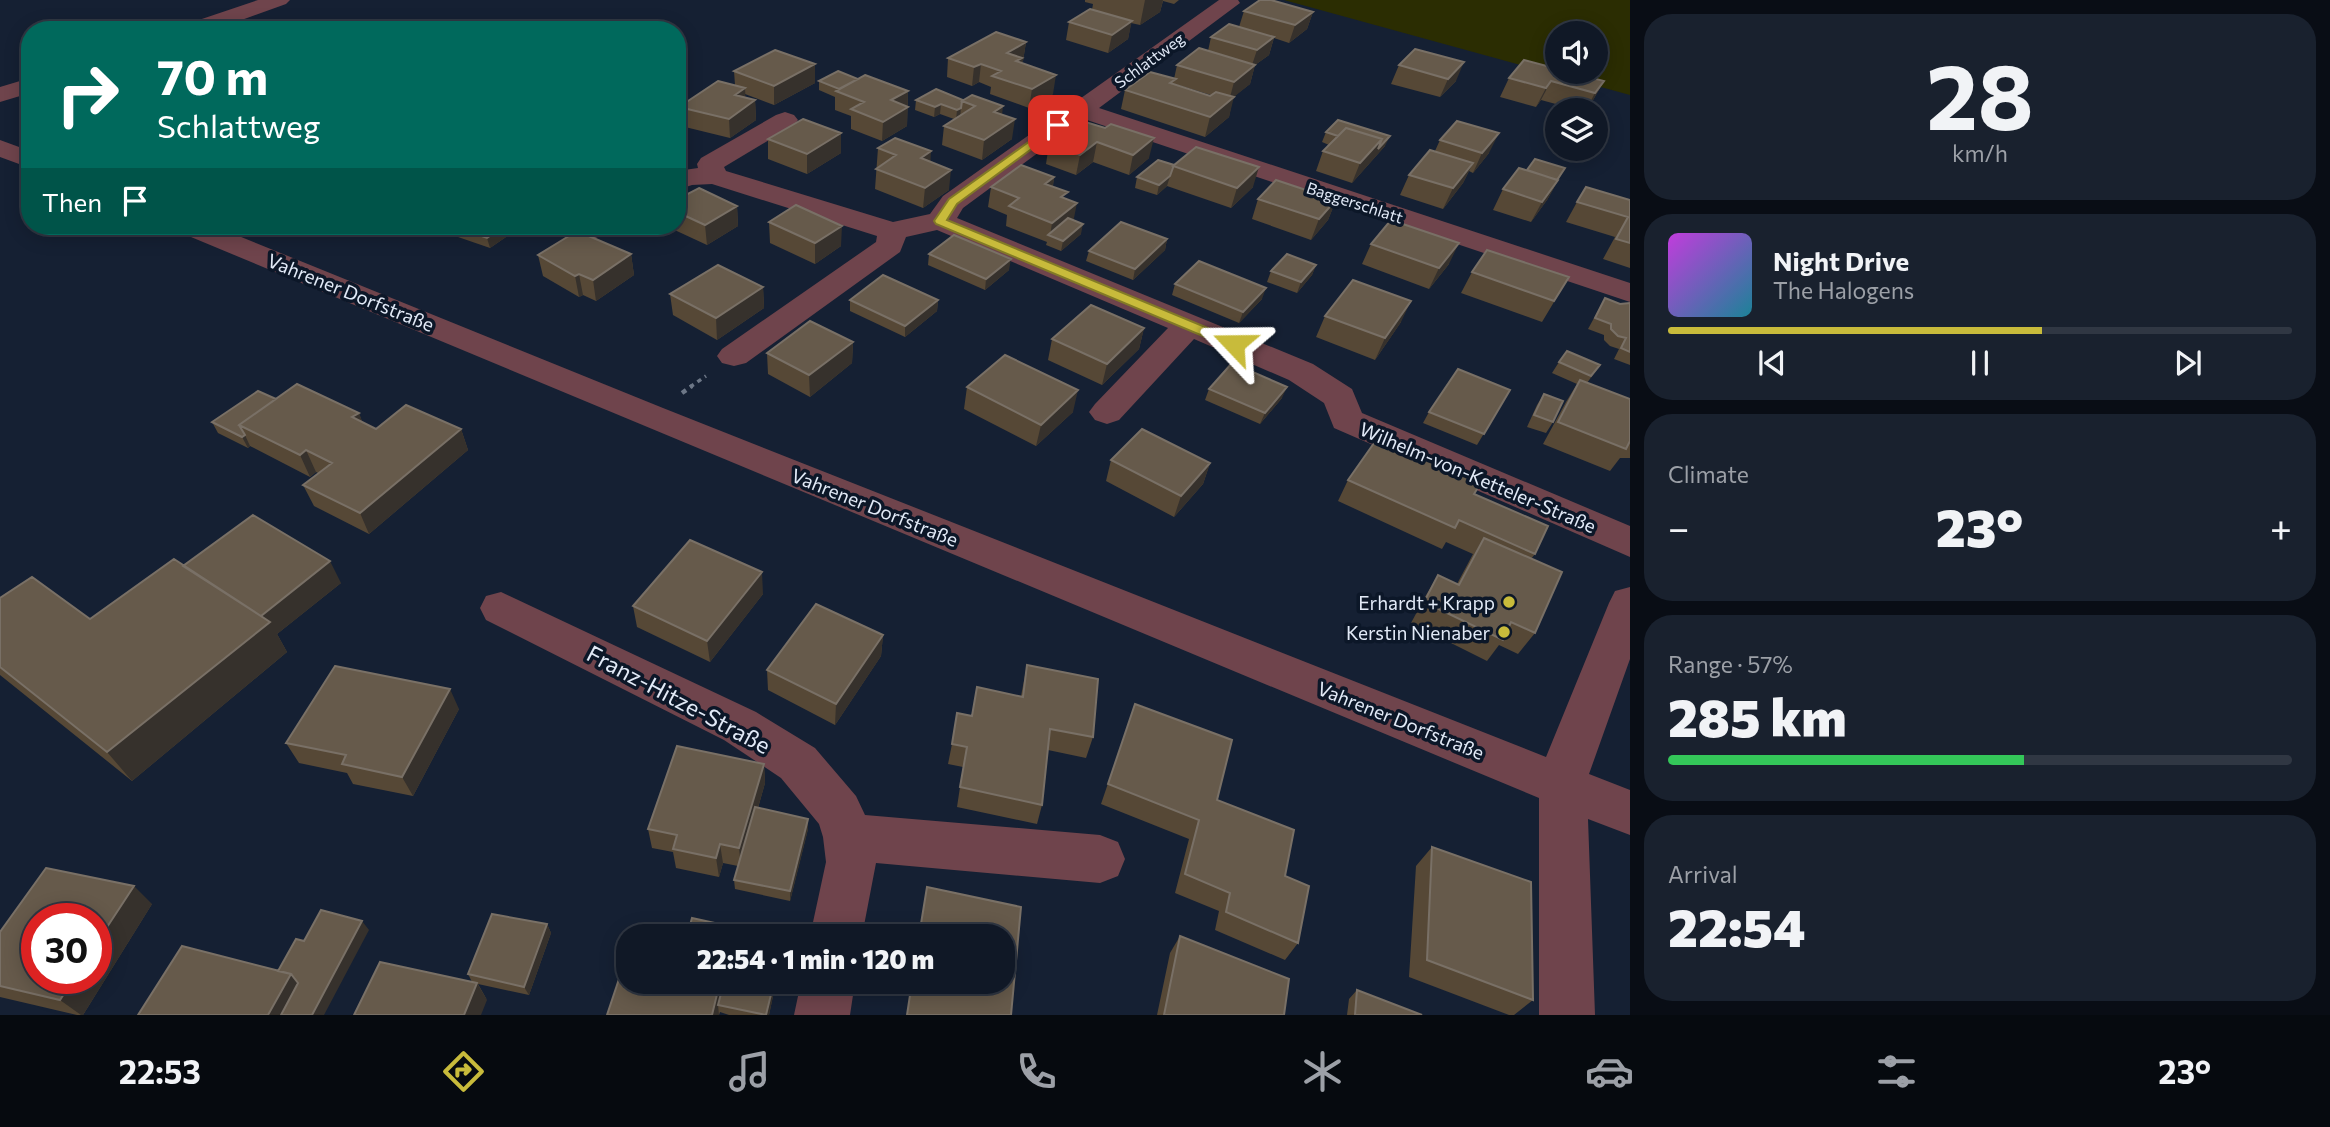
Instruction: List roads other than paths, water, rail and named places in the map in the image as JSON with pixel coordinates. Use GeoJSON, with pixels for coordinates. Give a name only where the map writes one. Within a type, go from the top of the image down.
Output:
{"type":"FeatureCollection","features":[{"type":"Feature","properties":{"kind":"street"},"geometry":{"type":"LineString","coordinates":[[218,21],[279,0]]}},
{"type":"Feature","properties":{"kind":"street","name":"Schlattweg"},"geometry":{"type":"LineString","coordinates":[[940,221],[953,202],[1229,3]]}},
{"type":"Feature","properties":{"kind":"street"},"geometry":{"type":"LineString","coordinates":[[0,95],[21,88]]}},
{"type":"Feature","properties":{"kind":"street","name":"Baggerschlatt"},"geometry":{"type":"LineString","coordinates":[[1080,110],[1630,293]]}},
{"type":"Feature","properties":{"kind":"street"},"geometry":{"type":"LineString","coordinates":[[714,176],[710,164],[785,120]]}},
{"type":"Feature","properties":{"kind":"street"},"geometry":{"type":"LineString","coordinates":[[0,148],[21,156]]}},
{"type":"Feature","properties":{"kind":"street"},"geometry":{"type":"LineString","coordinates":[[686,178],[714,176],[892,231],[940,221]]}},
{"type":"Feature","properties":{"kind":"street","name":"Wilhelm-von-Ketteler-Straße"},"geometry":{"type":"LineString","coordinates":[[940,221],[1301,372],[1340,397],[1348,421],[1630,542]]}},
{"type":"Feature","properties":{"kind":"street"},"geometry":{"type":"LineString","coordinates":[[734,356],[890,246],[892,231]]}},
{"type":"Feature","properties":{"kind":"street","name":"Vahrener Dorfstraße"},"geometry":{"type":"LineString","coordinates":[[211,235],[1630,813]]}},
{"type":"Feature","properties":{"kind":"street"},"geometry":{"type":"LineString","coordinates":[[1107,412],[1189,325]]}},
{"type":"Feature","properties":{"kind":"street"},"geometry":{"type":"LineString","coordinates":[[1567,1015],[1563,786],[1567,764],[1630,603]]}},
{"type":"Feature","properties":{"kind":"street","name":"Franz-Hitze-Straße"},"geometry":{"type":"LineString","coordinates":[[501,608],[740,726],[798,763],[839,811],[848,837],[850,862],[838,924]]}},
{"type":"Feature","properties":{"kind":"street"},"geometry":{"type":"LineString","coordinates":[[848,837],[1100,859]]}},
{"type":"Feature","properties":{"kind":"street"},"geometry":{"type":"LineString","coordinates":[[822,1015],[826,994]]}},
{"type":"Feature","properties":{"kind":"place","name":"Erhardt + Krapp"},"geometry":{"type":"Point","coordinates":[1509,602]}},
{"type":"Feature","properties":{"kind":"place","name":"Kerstin Nienaber"},"geometry":{"type":"Point","coordinates":[1504,632]}}]}
